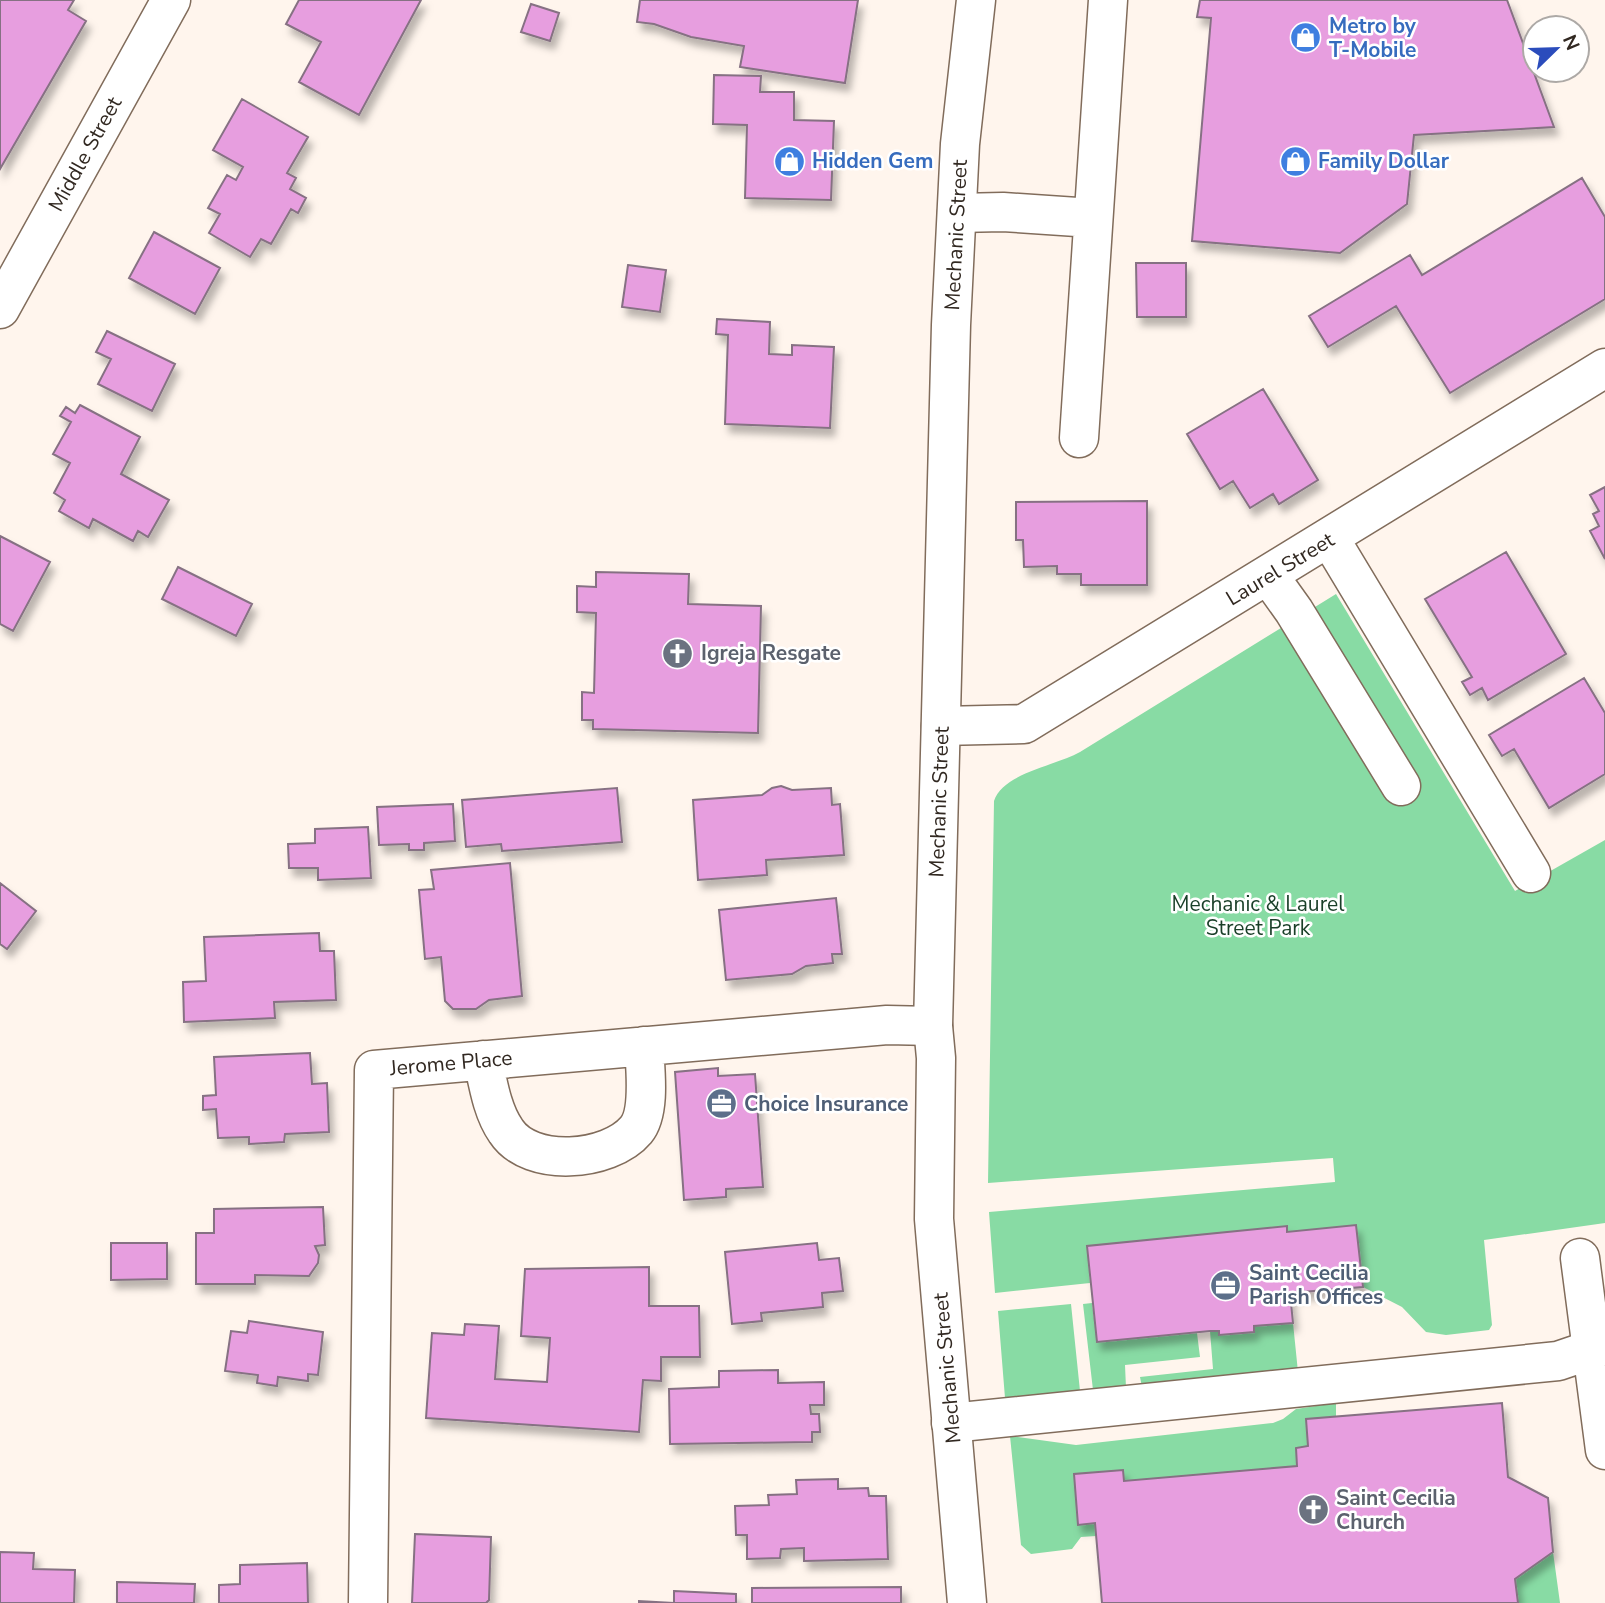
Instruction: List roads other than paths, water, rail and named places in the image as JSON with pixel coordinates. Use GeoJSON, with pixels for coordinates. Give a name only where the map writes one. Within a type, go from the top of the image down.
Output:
{"type":"FeatureCollection","features":[{"type":"Feature","properties":{"kind":"street","name":"Middle Street"},"geometry":{"type":"LineString","coordinates":[[0,309],[171,0]]}},
{"type":"Feature","properties":{"kind":"street","name":"Mechanic Street"},"geometry":{"type":"LineString","coordinates":[[967,1603],[934,1219],[936,1058],[933,1026],[951,325],[960,144],[976,0]]}},
{"type":"Feature","properties":{"kind":"street"},"geometry":{"type":"LineString","coordinates":[[1079,438],[1108,0]]}},
{"type":"Feature","properties":{"kind":"street"},"geometry":{"type":"LineString","coordinates":[[957,213],[1003,212],[1092,218]]}},
{"type":"Feature","properties":{"kind":"street","name":"Laurel Street"},"geometry":{"type":"LineString","coordinates":[[941,726],[1024,724],[1605,368]]}},
{"type":"Feature","properties":{"kind":"street"},"geometry":{"type":"LineString","coordinates":[[1329,539],[1531,873]]}},
{"type":"Feature","properties":{"kind":"street"},"geometry":{"type":"LineString","coordinates":[[1269,576],[1313,642],[1401,786]]}},
{"type":"Feature","properties":{"kind":"street","name":"Jerome Place"},"geometry":{"type":"LineString","coordinates":[[368,1603],[374,1070],[887,1025],[933,1026]]}},
{"type":"Feature","properties":{"kind":"street"},"geometry":{"type":"LineString","coordinates":[[484,1060],[491,1097],[506,1133],[533,1153],[571,1157],[610,1149],[637,1130],[646,1099],[644,1046]]}},
{"type":"Feature","properties":{"kind":"street"},"geometry":{"type":"LineString","coordinates":[[1580,1258],[1599,1346],[1605,1450]]}},
{"type":"Feature","properties":{"kind":"street"},"geometry":{"type":"LineString","coordinates":[[951,1423],[1558,1361],[1599,1346]]}},
{"type":"Feature","properties":{"kind":"place","name":"Metro by T-Mobile"},"geometry":{"type":"Point","coordinates":[1306,38]}},
{"type":"Feature","properties":{"kind":"place","name":"Hidden Gem"},"geometry":{"type":"Point","coordinates":[789,161]}},
{"type":"Feature","properties":{"kind":"place","name":"Family Dollar"},"geometry":{"type":"Point","coordinates":[1295,161]}},
{"type":"Feature","properties":{"kind":"place","name":"Igreja Resgate"},"geometry":{"type":"Point","coordinates":[678,653]}},
{"type":"Feature","properties":{"kind":"place","name":"Choice Insurance"},"geometry":{"type":"Point","coordinates":[721,1104]}},
{"type":"Feature","properties":{"kind":"place","name":"Saint Cecilia Parish Offices"},"geometry":{"type":"Point","coordinates":[1226,1285]}},
{"type":"Feature","properties":{"kind":"place","name":"Saint Cecilia Church"},"geometry":{"type":"Point","coordinates":[1313,1510]}},
{"type":"Feature","properties":{"kind":"park label","name":"Mechanic & Laurel Street Park"},"geometry":{"type":"Point","coordinates":[1258,916]}}]}
